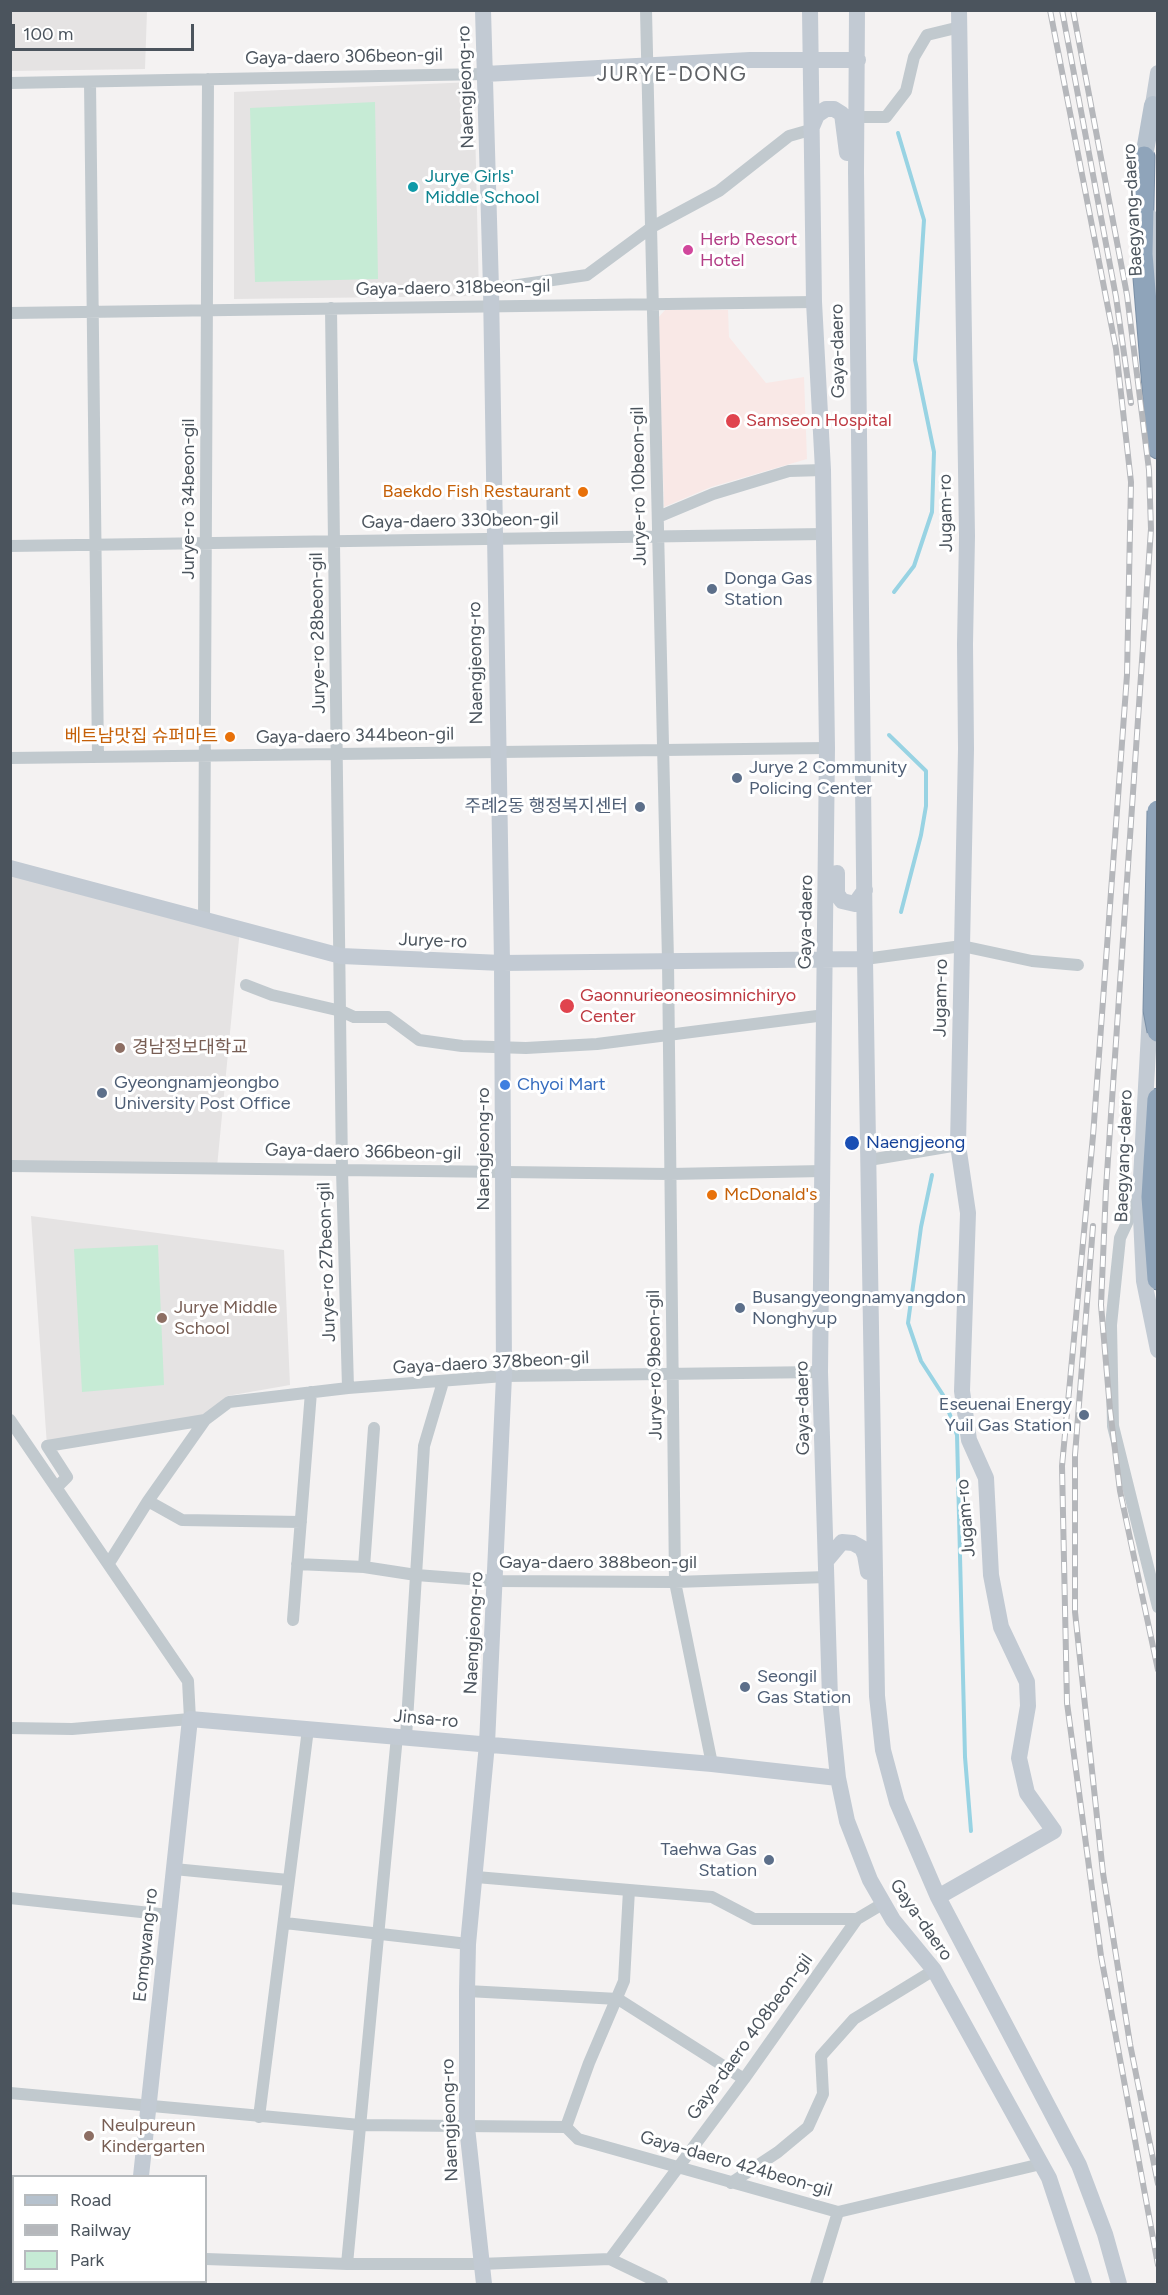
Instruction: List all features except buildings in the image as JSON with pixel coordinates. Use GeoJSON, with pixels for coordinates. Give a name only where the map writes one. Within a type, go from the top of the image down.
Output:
{"type":"FeatureCollection","features":[{"type":"Feature","properties":{"kind":"highway"},"geometry":{"type":"LineString","coordinates":[[1144,157],[1142,254],[1158,448]]}},
{"type":"Feature","properties":{"kind":"highway"},"geometry":{"type":"LineString","coordinates":[[1158,811],[1154,1010],[1158,1031]]}},
{"type":"Feature","properties":{"kind":"highway"},"geometry":{"type":"LineString","coordinates":[[1158,1099],[1152,1197],[1158,1279]]}},
{"type":"Feature","properties":{"kind":"main road","name":"Naengjeong-ro"},"geometry":{"type":"LineString","coordinates":[[483,10],[491,289],[504,1172],[504,1376],[496,1581],[487,1744],[468,1944],[467,1991],[467,2127],[480,2264],[484,2284]]}},
{"type":"Feature","properties":{"kind":"main road","name":"Gaya-daero"},"geometry":{"type":"LineString","coordinates":[[810,10],[814,302],[823,470],[828,835],[820,1372],[830,1700],[838,1778],[847,1821],[870,1880],[893,1920],[934,1970],[1051,2182],[1084,2284]]}},
{"type":"Feature","properties":{"kind":"main road","name":"Gaya-daero"},"geometry":{"type":"LineString","coordinates":[[857,10],[856,172],[868,1160],[877,1696],[883,1750],[897,1802],[938,1897],[1079,2165],[1105,2234],[1119,2284]]}},
{"type":"Feature","properties":{"kind":"main road","name":"Jugam-ro"},"geometry":{"type":"LineString","coordinates":[[938,1897],[1054,1831],[1027,1793],[1019,1758],[1028,1706],[1027,1682],[1001,1627],[991,1575],[986,1478],[969,1440],[962,1391],[968,1213],[958,1145],[967,537],[960,19]]}},
{"type":"Feature","properties":{"kind":"main road","name":"Gaya-daero 306beon-gil"},"geometry":{"type":"LineString","coordinates":[[485,74],[750,60],[810,62],[858,60]]}},
{"type":"Feature","properties":{"kind":"main road","name":"Baegyang-daero"},"geometry":{"type":"LineString","coordinates":[[1158,74],[1148,170],[1158,309]]}},
{"type":"Feature","properties":{"kind":"main road"},"geometry":{"type":"LineString","coordinates":[[1144,157],[1153,105]]}},
{"type":"Feature","properties":{"kind":"main road"},"geometry":{"type":"LineString","coordinates":[[810,130],[817,115],[826,109],[834,109],[842,114],[847,159],[856,172]]}},
{"type":"Feature","properties":{"kind":"main road"},"geometry":{"type":"LineString","coordinates":[[828,835],[836,855],[837,894],[842,902],[855,904],[865,890]]}},
{"type":"Feature","properties":{"kind":"main road","name":"Baegyang-daero"},"geometry":{"type":"LineString","coordinates":[[1158,864],[1155,962],[1140,1196],[1144,1281],[1158,1350]]}},
{"type":"Feature","properties":{"kind":"main road","name":"Jurye-ro"},"geometry":{"type":"LineString","coordinates":[[10,868],[341,956],[502,963],[865,959]]}},
{"type":"Feature","properties":{"kind":"main road"},"geometry":{"type":"LineString","coordinates":[[827,1568],[842,1542],[853,1543],[862,1548],[867,1566],[870,1622],[876,1641]]}},
{"type":"Feature","properties":{"kind":"main road","name":"Jinsa-ro"},"geometry":{"type":"LineString","coordinates":[[190,1719],[712,1764],[838,1778]]}},
{"type":"Feature","properties":{"kind":"main road","name":"Eomgwang-ro"},"geometry":{"type":"LineString","coordinates":[[141,2175],[190,1719]]}},
{"type":"Feature","properties":{"kind":"street","name":"Jurye-ro 10beon-gil"},"geometry":{"type":"LineString","coordinates":[[646,10],[668,961]]}},
{"type":"Feature","properties":{"kind":"street"},"geometry":{"type":"LineString","coordinates":[[856,117],[886,117],[906,92],[914,57],[927,35],[960,19]]}},
{"type":"Feature","properties":{"kind":"street","name":"Gaya-daero 306beon-gil"},"geometry":{"type":"LineString","coordinates":[[10,83],[485,74]]}},
{"type":"Feature","properties":{"kind":"street","name":"Jurye-ro 34beon-gil"},"geometry":{"type":"LineString","coordinates":[[204,920],[207,756],[208,79]]}},
{"type":"Feature","properties":{"kind":"street"},"geometry":{"type":"LineString","coordinates":[[90,82],[99,757]]}},
{"type":"Feature","properties":{"kind":"street"},"geometry":{"type":"LineString","coordinates":[[491,289],[588,275],[652,227],[720,191],[789,136],[810,130]]}},
{"type":"Feature","properties":{"kind":"street","name":"Gaya-daero 318beon-gil"},"geometry":{"type":"LineString","coordinates":[[10,313],[814,302]]}},
{"type":"Feature","properties":{"kind":"street","name":"Jurye-ro 28beon-gil"},"geometry":{"type":"LineString","coordinates":[[331,308],[341,956]]}},
{"type":"Feature","properties":{"kind":"street"},"geometry":{"type":"LineString","coordinates":[[658,517],[713,494],[789,471],[823,470]]}},
{"type":"Feature","properties":{"kind":"street","name":"Gaya-daero 330beon-gil"},"geometry":{"type":"LineString","coordinates":[[10,546],[824,534]]}},
{"type":"Feature","properties":{"kind":"street","name":"Gaya-daero 344beon-gil"},"geometry":{"type":"LineString","coordinates":[[10,758],[827,748]]}},
{"type":"Feature","properties":{"kind":"street"},"geometry":{"type":"LineString","coordinates":[[865,959],[962,946],[1032,961],[1078,964]]}},
{"type":"Feature","properties":{"kind":"street","name":"Jurye-ro 27beon-gil"},"geometry":{"type":"LineString","coordinates":[[341,956],[342,1170],[348,1388]]}},
{"type":"Feature","properties":{"kind":"street","name":"Jurye-ro 9beon-gil"},"geometry":{"type":"LineString","coordinates":[[668,961],[675,1582],[712,1764]]}},
{"type":"Feature","properties":{"kind":"street"},"geometry":{"type":"LineString","coordinates":[[246,985],[272,995],[341,1011],[354,1017],[388,1017],[414,1037],[426,1041],[503,1048],[597,1044],[825,1015]]}},
{"type":"Feature","properties":{"kind":"street"},"geometry":{"type":"LineString","coordinates":[[868,1160],[958,1145]]}},
{"type":"Feature","properties":{"kind":"street","name":"Gaya-daero 366beon-gil"},"geometry":{"type":"LineString","coordinates":[[10,1166],[670,1174],[823,1171]]}},
{"type":"Feature","properties":{"kind":"street"},"geometry":{"type":"LineString","coordinates":[[1140,1196],[1120,1238],[1111,1325],[1113,1425],[1158,1606]]}},
{"type":"Feature","properties":{"kind":"street","name":"Gaya-daero 378beon-gil"},"geometry":{"type":"LineString","coordinates":[[109,1563],[147,1501],[205,1420],[229,1402],[348,1388],[504,1376],[820,1372]]}},
{"type":"Feature","properties":{"kind":"street"},"geometry":{"type":"LineString","coordinates":[[347,2264],[377,1933],[401,1737],[416,1575],[423,1446],[443,1382]]}},
{"type":"Feature","properties":{"kind":"street"},"geometry":{"type":"LineString","coordinates":[[293,1620],[311,1392]]}},
{"type":"Feature","properties":{"kind":"street"},"geometry":{"type":"LineString","coordinates":[[10,1420],[15,1435],[109,1563],[188,1681],[190,1719]]}},
{"type":"Feature","properties":{"kind":"street","name":"Gaya-daero 378beon-gil"},"geometry":{"type":"LineString","coordinates":[[56,1488],[67,1477],[47,1446],[205,1420]]}},
{"type":"Feature","properties":{"kind":"street"},"geometry":{"type":"LineString","coordinates":[[364,1567],[374,1428]]}},
{"type":"Feature","properties":{"kind":"street"},"geometry":{"type":"LineString","coordinates":[[147,1501],[182,1520],[301,1522]]}},
{"type":"Feature","properties":{"kind":"street","name":"Gaya-daero 388beon-gil"},"geometry":{"type":"LineString","coordinates":[[297,1564],[364,1567],[416,1575],[496,1581],[675,1582],[827,1568]]}},
{"type":"Feature","properties":{"kind":"street","name":"Jinsa-ro"},"geometry":{"type":"LineString","coordinates":[[10,1728],[72,1729],[190,1719]]}},
{"type":"Feature","properties":{"kind":"street"},"geometry":{"type":"LineString","coordinates":[[259,2117],[308,1729]]}},
{"type":"Feature","properties":{"kind":"street"},"geometry":{"type":"LineString","coordinates":[[174,1869],[288,1880]]}},
{"type":"Feature","properties":{"kind":"street"},"geometry":{"type":"LineString","coordinates":[[476,1877],[712,1897],[754,1919],[857,1919]]}},
{"type":"Feature","properties":{"kind":"street"},"geometry":{"type":"LineString","coordinates":[[10,2093],[149,2108],[360,2125],[566,2127],[588,2063],[624,1981],[630,1890]]}},
{"type":"Feature","properties":{"kind":"street"},"geometry":{"type":"LineString","coordinates":[[10,1898],[169,1915]]}},
{"type":"Feature","properties":{"kind":"street","name":"Gaya-daero 408beon-gil"},"geometry":{"type":"LineString","coordinates":[[610,2259],[744,2079],[857,1919],[884,1903]]}},
{"type":"Feature","properties":{"kind":"street"},"geometry":{"type":"LineString","coordinates":[[285,1923],[468,1944]]}},
{"type":"Feature","properties":{"kind":"street"},"geometry":{"type":"LineString","coordinates":[[731,2183],[778,2152],[808,2127],[823,2094],[821,2056],[854,2019],[934,1970]]}},
{"type":"Feature","properties":{"kind":"street"},"geometry":{"type":"LineString","coordinates":[[467,1991],[618,1999],[744,2079]]}},
{"type":"Feature","properties":{"kind":"street","name":"Gaya-daero 424beon-gil"},"geometry":{"type":"LineString","coordinates":[[566,2127],[578,2139],[838,2212],[1041,2164]]}},
{"type":"Feature","properties":{"kind":"street"},"geometry":{"type":"LineString","coordinates":[[816,2284],[838,2212]]}},
{"type":"Feature","properties":{"kind":"street"},"geometry":{"type":"LineString","coordinates":[[207,2259],[347,2264],[480,2264],[610,2259],[662,2284]]}},
{"type":"Feature","properties":{"kind":"shaded area"},"geometry":{"type":"Polygon","coordinates":[[[11,10],[147,11],[145,69],[11,71],[11,10]]]}},
{"type":"Feature","properties":{"kind":"shaded area"},"geometry":{"type":"Polygon","coordinates":[[[474,82],[479,296],[234,299],[234,92],[474,82]]]}},
{"type":"Feature","properties":{"kind":"shaded area","name":"Samseon Hospital"},"geometry":{"type":"Polygon","coordinates":[[[665,310],[728,310],[729,337],[766,383],[804,377],[807,459],[711,487],[664,507],[658,318],[665,310]]]}},
{"type":"Feature","properties":{"kind":"shaded area","name":"경남정보대학교"},"geometry":{"type":"Polygon","coordinates":[[[10,868],[240,929],[217,1167],[11,1166],[10,868]]]}},
{"type":"Feature","properties":{"kind":"shaded area","name":"Jurye Middle School"},"geometry":{"type":"Polygon","coordinates":[[[31,1216],[284,1250],[290,1385],[227,1396],[205,1420],[47,1446],[31,1216]]]}},
{"type":"Feature","properties":{"kind":"green space"},"geometry":{"type":"Polygon","coordinates":[[[375,102],[378,279],[255,282],[250,108],[375,102]]]}},
{"type":"Feature","properties":{"kind":"green space"},"geometry":{"type":"Polygon","coordinates":[[[158,1245],[164,1385],[82,1392],[74,1249],[158,1245]]]}},
{"type":"Feature","properties":{"kind":"waterway"},"geometry":{"type":"LineString","coordinates":[[894,592],[914,566],[932,512],[934,452],[915,360],[924,220],[898,133]]}},
{"type":"Feature","properties":{"kind":"waterway"},"geometry":{"type":"LineString","coordinates":[[889,735],[926,771],[926,806],[921,835],[901,912]]}},
{"type":"Feature","properties":{"kind":"waterway"},"geometry":{"type":"LineString","coordinates":[[932,1175],[921,1227],[908,1323],[921,1361],[943,1395],[957,1435],[965,1757],[971,1831]]}},
{"type":"Feature","properties":{"kind":"railway"},"geometry":{"type":"LineString","coordinates":[[1050,10],[1116,349],[1131,482],[1127,675],[1093,1136],[1062,1466],[1067,1703],[1101,1956],[1158,2265]]}},
{"type":"Feature","properties":{"kind":"railway"},"geometry":{"type":"LineString","coordinates":[[1062,10],[1116,297],[1131,403]]}},
{"type":"Feature","properties":{"kind":"railway"},"geometry":{"type":"LineString","coordinates":[[1073,10],[1127,295],[1149,470],[1151,529],[1106,1188],[1101,1305],[1120,1491],[1158,1670]]}},
{"type":"Feature","properties":{"kind":"railway"},"geometry":{"type":"LineString","coordinates":[[1093,1226],[1075,1455],[1075,1612],[1103,1873],[1130,2044],[1158,2184]]}},
{"type":"Feature","properties":{"kind":"place","name":"Jurye Girls' Middle School"},"geometry":{"type":"Point","coordinates":[413,187]}},
{"type":"Feature","properties":{"kind":"place","name":"Herb Resort Hotel"},"geometry":{"type":"Point","coordinates":[688,250]}},
{"type":"Feature","properties":{"kind":"place","name":"Samseon Hospital"},"geometry":{"type":"Point","coordinates":[733,421]}},
{"type":"Feature","properties":{"kind":"place","name":"Baekdo Fish Restaurant"},"geometry":{"type":"Point","coordinates":[583,492]}},
{"type":"Feature","properties":{"kind":"place","name":"Donga Gas Station"},"geometry":{"type":"Point","coordinates":[712,589]}},
{"type":"Feature","properties":{"kind":"place","name":"베트남맛집 슈퍼마트"},"geometry":{"type":"Point","coordinates":[230,737]}},
{"type":"Feature","properties":{"kind":"place","name":"Jurye 2 Community Policing Center"},"geometry":{"type":"Point","coordinates":[737,778]}},
{"type":"Feature","properties":{"kind":"place","name":"주례2동 행정복지센터"},"geometry":{"type":"Point","coordinates":[640,807]}},
{"type":"Feature","properties":{"kind":"place","name":"Gaonnurieoneosimnichiryo Center"},"geometry":{"type":"Point","coordinates":[567,1006]}},
{"type":"Feature","properties":{"kind":"place","name":"경남정보대학교"},"geometry":{"type":"Point","coordinates":[120,1048]}},
{"type":"Feature","properties":{"kind":"place","name":"Chyoi Mart"},"geometry":{"type":"Point","coordinates":[505,1085]}},
{"type":"Feature","properties":{"kind":"place","name":"Gyeongnamjeongbo University Post Office"},"geometry":{"type":"Point","coordinates":[102,1093]}},
{"type":"Feature","properties":{"kind":"place","name":"Naengjeong"},"geometry":{"type":"Point","coordinates":[852,1143]}},
{"type":"Feature","properties":{"kind":"place","name":"McDonald's"},"geometry":{"type":"Point","coordinates":[712,1195]}},
{"type":"Feature","properties":{"kind":"place","name":"Busangyeongnamyangdon Nonghyup"},"geometry":{"type":"Point","coordinates":[740,1308]}},
{"type":"Feature","properties":{"kind":"place","name":"Jurye Middle School"},"geometry":{"type":"Point","coordinates":[162,1318]}},
{"type":"Feature","properties":{"kind":"place","name":"Eseuenai Energy Yuil Gas Station"},"geometry":{"type":"Point","coordinates":[1084,1415]}},
{"type":"Feature","properties":{"kind":"place","name":"Seongil Gas Station"},"geometry":{"type":"Point","coordinates":[745,1687]}},
{"type":"Feature","properties":{"kind":"place","name":"Taehwa Gas Station"},"geometry":{"type":"Point","coordinates":[769,1860]}},
{"type":"Feature","properties":{"kind":"place","name":"Neulpureun Kindergarten"},"geometry":{"type":"Point","coordinates":[89,2136]}},
{"type":"Feature","properties":{"kind":"district","name":"JURYE-DONG"},"geometry":{"type":"Point","coordinates":[672,75]}}]}
